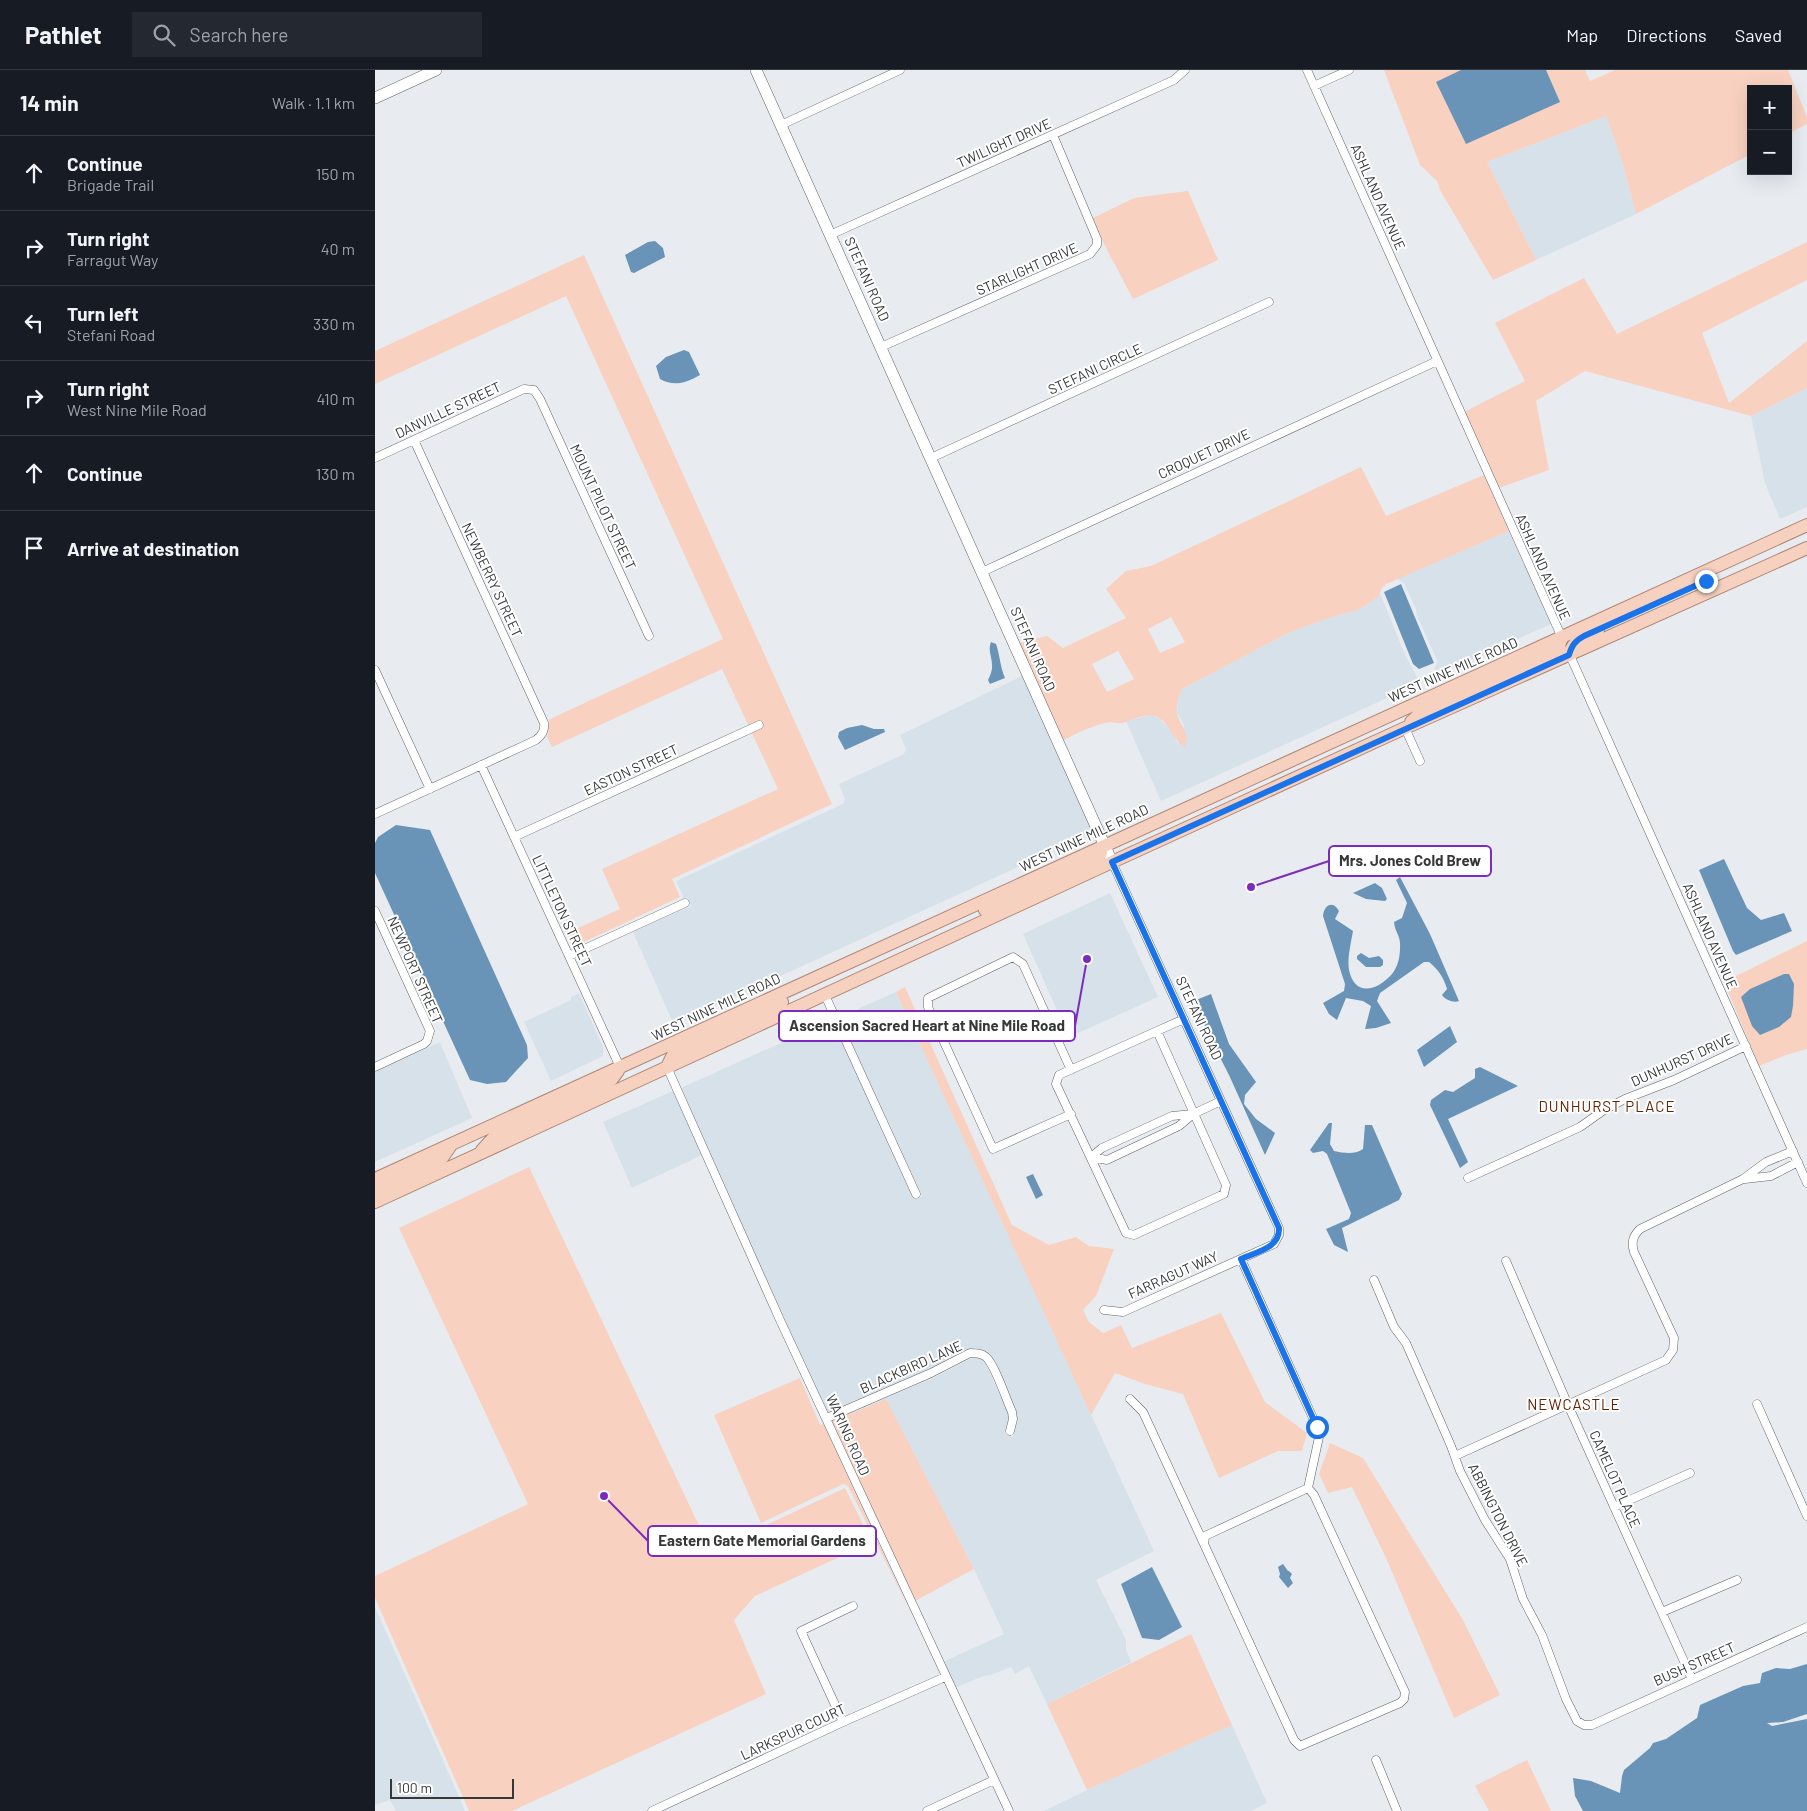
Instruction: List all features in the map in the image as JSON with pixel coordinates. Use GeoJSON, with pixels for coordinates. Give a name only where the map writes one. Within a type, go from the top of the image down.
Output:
{"type":"FeatureCollection","features":[{"type":"Feature","properties":{"kind":"main road","name":"WEST NINE MILE ROAD"},"geometry":{"type":"LineString","coordinates":[[375,1179],[1807,525]]}},
{"type":"Feature","properties":{"kind":"main road"},"geometry":{"type":"LineString","coordinates":[[375,1202],[825,993],[1405,728],[1807,548]]}},
{"type":"Feature","properties":{"kind":"main road"},"geometry":{"type":"LineString","coordinates":[[1569,655],[1571,647],[1576,641],[1706,581],[1730,560]]}},
{"type":"Feature","properties":{"kind":"main road"},"geometry":{"type":"LineString","coordinates":[[1405,728],[1425,709],[1559,648],[1561,637]]}},
{"type":"Feature","properties":{"kind":"main road"},"geometry":{"type":"LineString","coordinates":[[1112,862],[1113,855],[1125,845],[1257,785],[1267,771]]}},
{"type":"Feature","properties":{"kind":"main road"},"geometry":{"type":"LineString","coordinates":[[952,935],[959,924],[1099,856],[1104,845]]}},
{"type":"Feature","properties":{"kind":"main road"},"geometry":{"type":"LineString","coordinates":[[667,1067],[673,1055],[799,993],[803,983]]}},
{"type":"Feature","properties":{"kind":"main road"},"geometry":{"type":"LineString","coordinates":[[479,1154],[497,1135],[599,1088],[612,1079],[620,1067]]}},
{"type":"Feature","properties":{"kind":"main road"},"geometry":{"type":"LineString","coordinates":[[375,1191],[440,1161],[451,1144]]}},
{"type":"Feature","properties":{"kind":"street"},"geometry":{"type":"LineString","coordinates":[[375,98],[436,70]]}},
{"type":"Feature","properties":{"kind":"street","name":"STEFANI ROAD"},"geometry":{"type":"LineString","coordinates":[[756,70],[1104,845],[1279,1228],[1277,1240]]}},
{"type":"Feature","properties":{"kind":"street"},"geometry":{"type":"LineString","coordinates":[[781,125],[900,70]]}},
{"type":"Feature","properties":{"kind":"street","name":"TWILIGHT DRIVE"},"geometry":{"type":"LineString","coordinates":[[830,235],[1174,80],[1185,70]]}},
{"type":"Feature","properties":{"kind":"street","name":"ASHLAND AVENUE"},"geometry":{"type":"LineString","coordinates":[[1307,70],[1807,1182]]}},
{"type":"Feature","properties":{"kind":"street"},"geometry":{"type":"LineString","coordinates":[[1314,86],[1349,70]]}},
{"type":"Feature","properties":{"kind":"street","name":"STARLIGHT DRIVE"},"geometry":{"type":"LineString","coordinates":[[881,347],[1090,254],[1094,250],[1097,239],[1053,135]]}},
{"type":"Feature","properties":{"kind":"street","name":"STEFANI CIRCLE"},"geometry":{"type":"LineString","coordinates":[[931,458],[1269,302]]}},
{"type":"Feature","properties":{"kind":"street","name":"CROQUET DRIVE"},"geometry":{"type":"LineString","coordinates":[[982,572],[1437,361]]}},
{"type":"Feature","properties":{"kind":"street","name":"DANVILLE STREET"},"geometry":{"type":"LineString","coordinates":[[375,458],[524,389],[532,390]]}},
{"type":"Feature","properties":{"kind":"street","name":"MOUNT PILOT STREET"},"geometry":{"type":"LineString","coordinates":[[532,390],[537,393],[540,399],[649,636]]}},
{"type":"Feature","properties":{"kind":"street","name":"NEWBERRY STREET"},"geometry":{"type":"LineString","coordinates":[[414,440],[544,723],[544,730],[537,740],[481,766]]}},
{"type":"Feature","properties":{"kind":"street"},"geometry":{"type":"LineString","coordinates":[[375,670],[430,789]]}},
{"type":"Feature","properties":{"kind":"street","name":"EASTON STREET"},"geometry":{"type":"LineString","coordinates":[[514,837],[759,725]]}},
{"type":"Feature","properties":{"kind":"street"},"geometry":{"type":"LineString","coordinates":[[1405,728],[1420,761]]}},
{"type":"Feature","properties":{"kind":"street"},"geometry":{"type":"LineString","coordinates":[[375,814],[481,766]]}},
{"type":"Feature","properties":{"kind":"street","name":"LITTLETON STREET"},"geometry":{"type":"LineString","coordinates":[[481,766],[620,1067]]}},
{"type":"Feature","properties":{"kind":"street"},"geometry":{"type":"LineString","coordinates":[[569,956],[685,903]]}},
{"type":"Feature","properties":{"kind":"street","name":"NEWPORT STREET"},"geometry":{"type":"LineString","coordinates":[[375,911],[430,1031],[423,1044],[375,1067]]}},
{"type":"Feature","properties":{"kind":"street"},"geometry":{"type":"LineString","coordinates":[[1071,1070],[1023,964],[1013,956],[928,998],[928,1007],[993,1149],[1071,1114]]}},
{"type":"Feature","properties":{"kind":"street"},"geometry":{"type":"LineString","coordinates":[[825,993],[916,1194]]}},
{"type":"Feature","properties":{"kind":"street"},"geometry":{"type":"LineString","coordinates":[[1157,1031],[1226,1185],[1224,1194],[1134,1235],[1126,1234],[1056,1084],[1059,1075],[1071,1070],[1157,1031],[1184,1019]]}},
{"type":"Feature","properties":{"kind":"street","name":"DUNHURST DRIVE"},"geometry":{"type":"LineString","coordinates":[[1468,1178],[1580,1127],[1604,1110],[1625,1099],[1675,1080],[1746,1046]]}},
{"type":"Feature","properties":{"kind":"street","name":"WARING ROAD"},"geometry":{"type":"LineString","coordinates":[[667,1067],[780,1320],[1009,1811]]}},
{"type":"Feature","properties":{"kind":"street"},"geometry":{"type":"LineString","coordinates":[[1091,1157],[1107,1160],[1179,1126],[1193,1114],[1221,1101]]}},
{"type":"Feature","properties":{"kind":"street"},"geometry":{"type":"LineString","coordinates":[[1091,1157],[1102,1148],[1172,1116],[1193,1114]]}},
{"type":"Feature","properties":{"kind":"street"},"geometry":{"type":"LineString","coordinates":[[1455,1456],[1663,1361],[1670,1356],[1673,1350],[1674,1338],[1634,1252],[1633,1240],[1635,1234],[1640,1229],[1743,1179],[1765,1162],[1793,1151]]}},
{"type":"Feature","properties":{"kind":"street"},"geometry":{"type":"LineString","coordinates":[[1743,1179],[1771,1176],[1798,1162]]}},
{"type":"Feature","properties":{"kind":"street","name":"FARRAGUT WAY"},"geometry":{"type":"LineString","coordinates":[[1104,1310],[1123,1312],[1274,1244],[1277,1240]]}},
{"type":"Feature","properties":{"kind":"street"},"geometry":{"type":"LineString","coordinates":[[1130,1399],[1143,1412],[1294,1740],[1300,1746],[1306,1745],[1400,1703],[1404,1699],[1405,1692],[1313,1495],[1308,1488],[1319,1437],[1317,1427],[1241,1259]]}},
{"type":"Feature","properties":{"kind":"street","name":"CAMELOT PLACE"},"geometry":{"type":"LineString","coordinates":[[1506,1261],[1568,1405],[1691,1679]]}},
{"type":"Feature","properties":{"kind":"street","name":"ABBINGTON DRIVE"},"geometry":{"type":"LineString","coordinates":[[1374,1280],[1394,1327],[1407,1343],[1460,1471],[1485,1520],[1510,1559],[1523,1599],[1542,1635],[1566,1699],[1577,1721],[1584,1725],[1592,1725]]}},
{"type":"Feature","properties":{"kind":"street","name":"BLACKBIRD LANE"},"geometry":{"type":"LineString","coordinates":[[827,1418],[931,1373],[970,1353],[976,1352],[982,1354],[990,1362],[1012,1412],[1011,1431]]}},
{"type":"Feature","properties":{"kind":"street"},"geometry":{"type":"LineString","coordinates":[[1757,1404],[1806,1512]]}},
{"type":"Feature","properties":{"kind":"street"},"geometry":{"type":"LineString","coordinates":[[1614,1507],[1690,1473]]}},
{"type":"Feature","properties":{"kind":"street"},"geometry":{"type":"LineString","coordinates":[[1204,1544],[1205,1536],[1308,1488]]}},
{"type":"Feature","properties":{"kind":"street"},"geometry":{"type":"LineString","coordinates":[[1662,1612],[1737,1580]]}},
{"type":"Feature","properties":{"kind":"street"},"geometry":{"type":"LineString","coordinates":[[843,1722],[801,1630],[853,1606]]}},
{"type":"Feature","properties":{"kind":"street","name":"BUSH STREET"},"geometry":{"type":"LineString","coordinates":[[1592,1725],[1807,1627]]}},
{"type":"Feature","properties":{"kind":"street","name":"LARKSPUR COURT"},"geometry":{"type":"LineString","coordinates":[[652,1811],[945,1677]]}},
{"type":"Feature","properties":{"kind":"street"},"geometry":{"type":"LineString","coordinates":[[1376,1760],[1397,1811]]}},
{"type":"Feature","properties":{"kind":"street"},"geometry":{"type":"LineString","coordinates":[[927,1811],[994,1780]]}},
{"type":"Feature","properties":{"kind":"shaded area"},"geometry":{"type":"Polygon","coordinates":[[[1384,70],[1585,70],[1590,81],[1615,70],[1788,70],[1807,117],[1807,124],[1792,132],[1792,85],[1747,85],[1747,156],[1636,214],[1623,164],[1606,116],[1487,162],[1536,260],[1493,280],[1440,190],[1437,181],[1420,165],[1384,70]]]}},
{"type":"Feature","properties":{"kind":"shaded area"},"geometry":{"type":"Polygon","coordinates":[[[1606,116],[1623,164],[1636,214],[1536,260],[1487,162],[1606,116]]]}},
{"type":"Feature","properties":{"kind":"shaded area"},"geometry":{"type":"Polygon","coordinates":[[[1188,191],[1218,260],[1133,299],[1101,238],[1093,218],[1134,198],[1188,191]]]}},
{"type":"Feature","properties":{"kind":"shaded area"},"geometry":{"type":"Polygon","coordinates":[[[1807,242],[1807,280],[1702,333],[1729,403],[1807,341],[1807,388],[1751,416],[1585,371],[1536,401],[1549,470],[1499,488],[1464,412],[1525,381],[1495,323],[1584,278],[1617,334],[1807,242]]]}},
{"type":"Feature","properties":{"kind":"shaded area"},"geometry":{"type":"Polygon","coordinates":[[[584,255],[832,804],[672,879],[680,897],[573,947],[567,933],[620,909],[602,869],[778,789],[722,669],[552,747],[547,737],[550,719],[723,639],[566,296],[375,384],[375,351],[584,255]]]}},
{"type":"Feature","properties":{"kind":"shaded area"},"geometry":{"type":"Polygon","coordinates":[[[1807,388],[1807,507],[1780,519],[1765,483],[1751,416],[1807,388]]]}},
{"type":"Feature","properties":{"kind":"shaded area"},"geometry":{"type":"Polygon","coordinates":[[[1361,467],[1386,516],[1484,475],[1509,531],[1386,584],[1378,597],[1358,610],[1329,618],[1286,634],[1182,689],[1177,713],[1186,736],[1185,747],[1163,721],[1150,715],[1122,723],[1110,722],[1097,725],[1062,741],[1018,643],[1047,636],[1063,648],[1126,618],[1106,589],[1126,571],[1151,566],[1361,467]],[[1171,617],[1148,629],[1160,653],[1185,642],[1171,617]],[[1118,651],[1092,664],[1107,692],[1134,679],[1118,651]]]}},
{"type":"Feature","properties":{"kind":"shaded area"},"geometry":{"type":"Polygon","coordinates":[[[1509,531],[1551,624],[1437,675],[1434,668],[1438,662],[1417,616],[1416,609],[1404,583],[1397,579],[1509,531]]]}},
{"type":"Feature","properties":{"kind":"shaded area"},"geometry":{"type":"Polygon","coordinates":[[[1380,593],[1403,650],[1420,683],[1161,801],[1126,721],[1151,715],[1160,719],[1173,733],[1178,744],[1184,725],[1177,713],[1178,699],[1182,689],[1286,634],[1329,618],[1358,610],[1378,597],[1380,593]]]}},
{"type":"Feature","properties":{"kind":"shaded area"},"geometry":{"type":"Polygon","coordinates":[[[1024,675],[1094,832],[674,1025],[633,932],[691,906],[687,897],[682,900],[683,896],[676,881],[843,804],[845,799],[839,784],[904,754],[906,749],[900,735],[1024,675]]]}},
{"type":"Feature","properties":{"kind":"shaded area"},"geometry":{"type":"Polygon","coordinates":[[[1110,893],[1158,997],[1069,1037],[1023,934],[1110,893]]]}},
{"type":"Feature","properties":{"kind":"shaded area"},"geometry":{"type":"Polygon","coordinates":[[[1807,941],[1807,1049],[1759,1066],[1724,982],[1807,941]]]}},
{"type":"Feature","properties":{"kind":"shaded area"},"geometry":{"type":"Polygon","coordinates":[[[905,987],[1012,1225],[1049,1245],[1076,1237],[1089,1246],[1114,1249],[1096,1296],[1083,1310],[1089,1322],[1103,1333],[1121,1325],[1132,1348],[1221,1313],[1265,1402],[1307,1433],[1302,1451],[1278,1451],[1219,1478],[1183,1394],[1145,1384],[1115,1373],[1091,1415],[896,992],[905,987]]]}},
{"type":"Feature","properties":{"kind":"shaded area"},"geometry":{"type":"Polygon","coordinates":[[[896,992],[1154,1551],[1096,1580],[1126,1640],[1126,1650],[1131,1662],[1047,1704],[1029,1666],[1015,1674],[1011,1667],[955,1688],[943,1662],[1004,1634],[974,1569],[886,1399],[860,1409],[933,1378],[976,1357],[986,1364],[1008,1413],[1009,1418],[1005,1433],[1013,1437],[1017,1420],[1016,1410],[993,1359],[984,1350],[968,1349],[929,1369],[828,1412],[784,1319],[681,1088],[832,1020],[915,1200],[922,1196],[840,1017],[896,992]]]}},
{"type":"Feature","properties":{"kind":"shaded area"},"geometry":{"type":"Polygon","coordinates":[[[579,993],[603,1047],[603,1056],[551,1081],[524,1022],[571,1000],[571,997],[579,993]]]}},
{"type":"Feature","properties":{"kind":"shaded area"},"geometry":{"type":"Polygon","coordinates":[[[440,1042],[472,1118],[375,1162],[375,1072],[440,1042]]]}},
{"type":"Feature","properties":{"kind":"shaded area"},"geometry":{"type":"Polygon","coordinates":[[[673,1091],[702,1155],[632,1188],[603,1122],[673,1091]]]}},
{"type":"Feature","properties":{"kind":"shaded area"},"geometry":{"type":"Polygon","coordinates":[[[529,1167],[711,1551],[845,1488],[872,1542],[755,1596],[734,1620],[766,1694],[512,1811],[469,1811],[375,1598],[375,1576],[528,1504],[399,1228],[529,1167]]]}},
{"type":"Feature","properties":{"kind":"shaded area"},"geometry":{"type":"Polygon","coordinates":[[[800,1378],[820,1425],[824,1424],[907,1605],[848,1486],[843,1484],[761,1523],[714,1415],[800,1378]]]}},
{"type":"Feature","properties":{"kind":"shaded area"},"geometry":{"type":"Polygon","coordinates":[[[886,1399],[974,1569],[915,1601],[832,1421],[886,1399]]]}},
{"type":"Feature","properties":{"kind":"shaded area"},"geometry":{"type":"Polygon","coordinates":[[[1330,1443],[1363,1458],[1463,1620],[1500,1695],[1454,1718],[1387,1560],[1352,1487],[1328,1493],[1319,1474],[1330,1443]]]}},
{"type":"Feature","properties":{"kind":"shaded area"},"geometry":{"type":"Polygon","coordinates":[[[375,1607],[465,1811],[396,1811],[390,1800],[375,1805],[375,1607]]]}},
{"type":"Feature","properties":{"kind":"shaded area"},"geometry":{"type":"Polygon","coordinates":[[[1191,1634],[1232,1725],[1087,1790],[1047,1704],[1191,1634]]]}},
{"type":"Feature","properties":{"kind":"shaded area"},"geometry":{"type":"Polygon","coordinates":[[[1232,1725],[1267,1803],[1251,1811],[1044,1811],[1087,1790],[1232,1725]]]}},
{"type":"Feature","properties":{"kind":"shaded area"},"geometry":{"type":"Polygon","coordinates":[[[1527,1760],[1551,1811],[1489,1811],[1475,1786],[1527,1760]]]}},
{"type":"Feature","properties":{"kind":"water"},"geometry":{"type":"Polygon","coordinates":[[[1461,70],[1546,70],[1560,102],[1466,144],[1436,82],[1461,70]]]}},
{"type":"Feature","properties":{"kind":"water"},"geometry":{"type":"Polygon","coordinates":[[[655,241],[663,248],[665,257],[634,273],[631,272],[625,255],[648,242],[655,241]]]}},
{"type":"Feature","properties":{"kind":"water"},"geometry":{"type":"Polygon","coordinates":[[[684,350],[689,352],[700,375],[680,383],[670,383],[660,379],[656,366],[666,357],[684,350]]]}},
{"type":"Feature","properties":{"kind":"water"},"geometry":{"type":"Polygon","coordinates":[[[1401,584],[1434,663],[1419,669],[1413,664],[1384,592],[1401,584]]]}},
{"type":"Feature","properties":{"kind":"water"},"geometry":{"type":"Polygon","coordinates":[[[991,642],[996,644],[1005,678],[990,684],[988,680],[992,668],[991,642]]]}},
{"type":"Feature","properties":{"kind":"water"},"geometry":{"type":"Polygon","coordinates":[[[862,725],[874,729],[884,729],[885,732],[845,750],[838,737],[839,732],[862,725]]]}},
{"type":"Feature","properties":{"kind":"water"},"geometry":{"type":"Polygon","coordinates":[[[396,825],[430,830],[527,1045],[528,1058],[506,1082],[487,1084],[470,1080],[375,873],[375,843],[378,837],[396,825]]]}},
{"type":"Feature","properties":{"kind":"water"},"geometry":{"type":"Polygon","coordinates":[[[1724,859],[1747,908],[1761,920],[1784,913],[1792,931],[1736,955],[1699,870],[1724,859]]]}},
{"type":"Feature","properties":{"kind":"water"},"geometry":{"type":"Polygon","coordinates":[[[1400,877],[1430,934],[1459,1001],[1447,1000],[1443,997],[1442,995],[1447,989],[1442,977],[1429,962],[1424,962],[1380,993],[1377,1001],[1391,1023],[1365,1029],[1371,1006],[1363,1001],[1346,998],[1337,1020],[1329,1014],[1323,1003],[1344,991],[1345,984],[1323,916],[1325,909],[1329,905],[1337,908],[1339,911],[1335,919],[1353,931],[1349,950],[1349,970],[1352,979],[1356,985],[1362,988],[1374,987],[1392,974],[1400,954],[1399,937],[1394,922],[1402,918],[1407,903],[1396,880],[1400,877]]]}},
{"type":"Feature","properties":{"kind":"water"},"geometry":{"type":"Polygon","coordinates":[[[1375,883],[1382,888],[1387,899],[1385,901],[1366,899],[1353,893],[1375,883]]]}},
{"type":"Feature","properties":{"kind":"water"},"geometry":{"type":"Polygon","coordinates":[[[1361,953],[1369,958],[1379,956],[1383,960],[1383,965],[1380,967],[1366,967],[1357,959],[1357,956],[1361,953]]]}},
{"type":"Feature","properties":{"kind":"water"},"geometry":{"type":"Polygon","coordinates":[[[1784,974],[1789,974],[1794,984],[1791,1017],[1779,1027],[1760,1035],[1752,1026],[1741,997],[1750,989],[1784,974]]]}},
{"type":"Feature","properties":{"kind":"water"},"geometry":{"type":"Polygon","coordinates":[[[1211,994],[1229,1044],[1256,1082],[1245,1095],[1244,1104],[1256,1119],[1275,1133],[1265,1155],[1229,1075],[1207,1032],[1196,1000],[1211,994]]]}},
{"type":"Feature","properties":{"kind":"water"},"geometry":{"type":"Polygon","coordinates":[[[1450,1026],[1457,1042],[1424,1067],[1417,1050],[1450,1026]]]}},
{"type":"Feature","properties":{"kind":"water"},"geometry":{"type":"Polygon","coordinates":[[[1480,1067],[1518,1086],[1448,1119],[1468,1162],[1460,1168],[1430,1105],[1431,1100],[1445,1090],[1453,1092],[1475,1078],[1475,1069],[1480,1067]]]}},
{"type":"Feature","properties":{"kind":"water"},"geometry":{"type":"Polygon","coordinates":[[[1329,1123],[1332,1123],[1330,1144],[1334,1151],[1349,1153],[1363,1149],[1365,1125],[1372,1125],[1402,1194],[1399,1200],[1342,1228],[1348,1252],[1334,1245],[1326,1229],[1349,1219],[1351,1213],[1327,1154],[1323,1151],[1313,1153],[1310,1150],[1329,1123]]]}},
{"type":"Feature","properties":{"kind":"water"},"geometry":{"type":"Polygon","coordinates":[[[1033,1174],[1043,1195],[1036,1199],[1026,1177],[1033,1174]]]}},
{"type":"Feature","properties":{"kind":"water"},"geometry":{"type":"Polygon","coordinates":[[[1283,1564],[1292,1574],[1290,1578],[1293,1583],[1288,1588],[1279,1577],[1278,1567],[1283,1564]]]}},
{"type":"Feature","properties":{"kind":"water"},"geometry":{"type":"Polygon","coordinates":[[[1152,1567],[1182,1627],[1159,1640],[1142,1638],[1121,1584],[1152,1567]]]}},
{"type":"Feature","properties":{"kind":"water"},"geometry":{"type":"Polygon","coordinates":[[[1807,1664],[1807,1714],[1783,1722],[1767,1723],[1772,1726],[1807,1719],[1807,1811],[1583,1811],[1575,1796],[1573,1778],[1591,1781],[1620,1793],[1624,1770],[1650,1748],[1653,1743],[1666,1739],[1697,1718],[1700,1705],[1743,1686],[1760,1683],[1762,1673],[1776,1668],[1790,1669],[1807,1664]]]}},
{"type":"Feature","properties":{"kind":"place","name":"Mrs. Jones Cold Brew"},"geometry":{"type":"Point","coordinates":[1251,887]}},
{"type":"Feature","properties":{"kind":"place","name":"Ascension Sacred Heart at Nine Mile Road"},"geometry":{"type":"Point","coordinates":[1087,959]}},
{"type":"Feature","properties":{"kind":"place","name":"Eastern Gate Memorial Gardens"},"geometry":{"type":"Point","coordinates":[604,1496]}},
{"type":"Feature","properties":{"kind":"district","name":"DUNHURST PLACE"},"geometry":{"type":"Point","coordinates":[1607,1107]}},
{"type":"Feature","properties":{"kind":"district","name":"NEWCASTLE"},"geometry":{"type":"Point","coordinates":[1574,1405]}},
{"type":"Feature","properties":{"kind":"route"},"geometry":{"type":"LineString","coordinates":[[1317,1427],[1241,1259],[1274,1244],[1279,1234],[1279,1228],[1112,862],[1569,655],[1571,647],[1584,636],[1706,581]]}}]}
